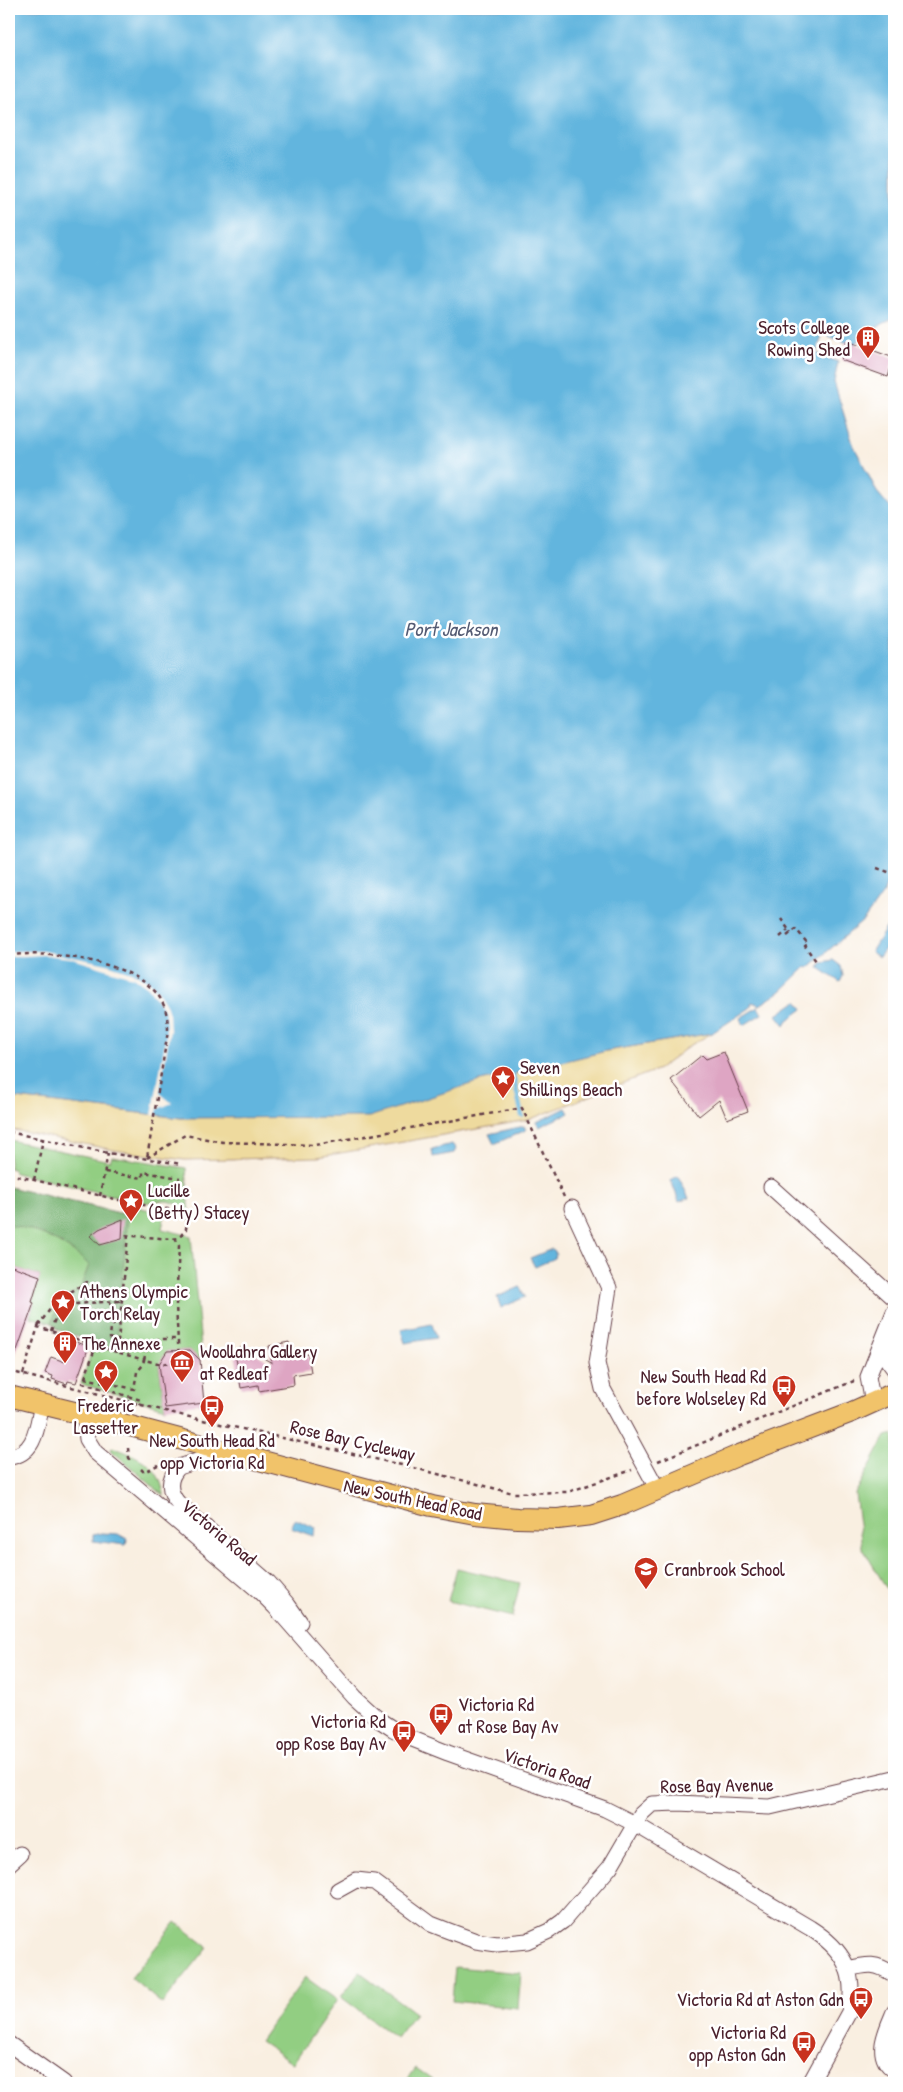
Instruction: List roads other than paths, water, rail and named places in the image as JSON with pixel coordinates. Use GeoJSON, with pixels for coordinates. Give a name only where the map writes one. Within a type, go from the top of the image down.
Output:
{"type":"FeatureCollection","features":[{"type":"Feature","properties":{"kind":"main road","name":"New South Head Road"},"geometry":{"type":"LineString","coordinates":[[9,1396],[84,1414],[418,1503],[484,1515],[558,1519],[591,1515],[622,1505],[739,1455],[873,1403],[894,1392]]}},
{"type":"Feature","properties":{"kind":"street"},"geometry":{"type":"LineString","coordinates":[[771,1187],[894,1298]]}},
{"type":"Feature","properties":{"kind":"street"},"geometry":{"type":"LineString","coordinates":[[568,1202],[609,1288],[597,1363],[603,1389],[658,1490]]}},
{"type":"Feature","properties":{"kind":"street"},"geometry":{"type":"LineString","coordinates":[[873,1403],[868,1377],[894,1312]]}},
{"type":"Feature","properties":{"kind":"street"},"geometry":{"type":"LineString","coordinates":[[884,1337],[888,1361],[894,1369]]}},
{"type":"Feature","properties":{"kind":"street"},"geometry":{"type":"LineString","coordinates":[[9,1457],[19,1456],[32,1444],[42,1404]]}},
{"type":"Feature","properties":{"kind":"street","name":"Victoria Road"},"geometry":{"type":"LineString","coordinates":[[84,1414],[88,1439],[95,1452],[275,1607],[354,1697],[379,1720],[410,1738],[494,1771],[606,1810],[636,1824],[826,1938],[836,1947],[847,1969],[851,1994],[848,2012],[810,2083]]}},
{"type":"Feature","properties":{"kind":"street"},"geometry":{"type":"LineString","coordinates":[[225,1452],[186,1463],[179,1467],[172,1475],[169,1483],[173,1496],[277,1592],[333,1672]]}},
{"type":"Feature","properties":{"kind":"street","name":"Rose Bay Avenue"},"geometry":{"type":"LineString","coordinates":[[636,1824],[641,1814],[652,1804],[770,1807],[894,1778]]}},
{"type":"Feature","properties":{"kind":"street"},"geometry":{"type":"LineString","coordinates":[[338,1890],[356,1880],[374,1882],[431,1924],[476,1941],[497,1944],[527,1940],[549,1931],[564,1921],[610,1867],[636,1824]]}},
{"type":"Feature","properties":{"kind":"street"},"geometry":{"type":"LineString","coordinates":[[847,1969],[864,1965],[877,1965],[894,1975]]}},
{"type":"Feature","properties":{"kind":"street"},"geometry":{"type":"LineString","coordinates":[[894,2012],[883,2041],[882,2052],[884,2060],[894,2070]]}},
{"type":"Feature","properties":{"kind":"street"},"geometry":{"type":"LineString","coordinates":[[9,2044],[64,2083]]}},
{"type":"Feature","properties":{"kind":"water","name":"Port Jackson"},"geometry":{"type":"Polygon","coordinates":[[[9,9],[894,9],[894,318],[875,328],[853,345],[823,334],[816,353],[838,362],[834,382],[853,444],[877,492],[894,512],[894,864],[884,892],[864,920],[808,968],[806,967],[781,991],[760,1005],[752,1002],[750,1008],[712,1033],[606,1051],[480,1081],[369,1117],[181,1118],[9,1097],[9,9]]]}},
{"type":"Feature","properties":{"kind":"water"},"geometry":{"type":"Polygon","coordinates":[[[893,917],[894,937],[879,957],[871,952],[893,917]]]}},
{"type":"Feature","properties":{"kind":"water"},"geometry":{"type":"Polygon","coordinates":[[[833,960],[841,966],[843,976],[840,982],[819,968],[822,962],[833,960]]]}},
{"type":"Feature","properties":{"kind":"water"},"geometry":{"type":"Polygon","coordinates":[[[797,1001],[803,1009],[788,1020],[785,1025],[777,1015],[797,1001]]]}},
{"type":"Feature","properties":{"kind":"water"},"geometry":{"type":"Polygon","coordinates":[[[758,1007],[762,1014],[744,1025],[740,1018],[758,1007]]]}},
{"type":"Feature","properties":{"kind":"water"},"geometry":{"type":"Polygon","coordinates":[[[566,1108],[569,1113],[539,1127],[537,1122],[566,1108]]]}},
{"type":"Feature","properties":{"kind":"water"},"geometry":{"type":"Polygon","coordinates":[[[524,1126],[526,1130],[494,1144],[489,1134],[524,1126]]]}},
{"type":"Feature","properties":{"kind":"water"},"geometry":{"type":"Polygon","coordinates":[[[452,1144],[456,1149],[454,1153],[433,1157],[432,1149],[452,1144]]]}},
{"type":"Feature","properties":{"kind":"water"},"geometry":{"type":"Polygon","coordinates":[[[678,1176],[689,1198],[679,1202],[671,1180],[678,1176]]]}},
{"type":"Feature","properties":{"kind":"water"},"geometry":{"type":"Polygon","coordinates":[[[552,1249],[556,1254],[555,1258],[535,1267],[530,1258],[552,1249]]]}},
{"type":"Feature","properties":{"kind":"water"},"geometry":{"type":"Polygon","coordinates":[[[520,1287],[525,1297],[501,1308],[497,1297],[520,1287]]]}},
{"type":"Feature","properties":{"kind":"water"},"geometry":{"type":"Polygon","coordinates":[[[432,1324],[436,1338],[405,1343],[401,1330],[432,1324]]]}},
{"type":"Feature","properties":{"kind":"water"},"geometry":{"type":"Polygon","coordinates":[[[295,1519],[316,1528],[313,1536],[291,1528],[295,1519]]]}},
{"type":"Feature","properties":{"kind":"water"},"geometry":{"type":"Polygon","coordinates":[[[102,1533],[118,1534],[127,1539],[126,1545],[93,1541],[93,1535],[102,1533]]]}},
{"type":"Feature","properties":{"kind":"waterway"},"geometry":{"type":"LineString","coordinates":[[513,1074],[522,1116]]}},
{"type":"Feature","properties":{"kind":"place","name":"Scots College Rowing Shed"},"geometry":{"type":"Point","coordinates":[868,359]}},
{"type":"Feature","properties":{"kind":"place","name":"Seven Shillings Beach"},"geometry":{"type":"Point","coordinates":[503,1099]}},
{"type":"Feature","properties":{"kind":"place","name":"Lucille (Betty) Stacey"},"geometry":{"type":"Point","coordinates":[131,1222]}},
{"type":"Feature","properties":{"kind":"place","name":"Athens Olympic Torch Relay"},"geometry":{"type":"Point","coordinates":[63,1323]}},
{"type":"Feature","properties":{"kind":"place","name":"The Annexe"},"geometry":{"type":"Point","coordinates":[65,1364]}},
{"type":"Feature","properties":{"kind":"place","name":"Woollahra Gallery at Redleaf"},"geometry":{"type":"Point","coordinates":[182,1383]}},
{"type":"Feature","properties":{"kind":"place","name":"Frederic Lassetter"},"geometry":{"type":"Point","coordinates":[106,1393]}},
{"type":"Feature","properties":{"kind":"place","name":"New South Head Rd before Wolseley Rd"},"geometry":{"type":"Point","coordinates":[784,1408]}},
{"type":"Feature","properties":{"kind":"place","name":"New South Head Rd opp Victoria Rd"},"geometry":{"type":"Point","coordinates":[212,1428]}},
{"type":"Feature","properties":{"kind":"place","name":"Cranbrook School"},"geometry":{"type":"Point","coordinates":[646,1590]}},
{"type":"Feature","properties":{"kind":"place","name":"Victoria Rd at Rose Bay Av"},"geometry":{"type":"Point","coordinates":[441,1736]}},
{"type":"Feature","properties":{"kind":"place","name":"Victoria Rd opp Rose Bay Av"},"geometry":{"type":"Point","coordinates":[404,1753]}},
{"type":"Feature","properties":{"kind":"place","name":"Victoria Rd at Aston Gdn"},"geometry":{"type":"Point","coordinates":[861,2020]}},
{"type":"Feature","properties":{"kind":"place","name":"Victoria Rd opp Aston Gdn"},"geometry":{"type":"Point","coordinates":[804,2064]}}]}
